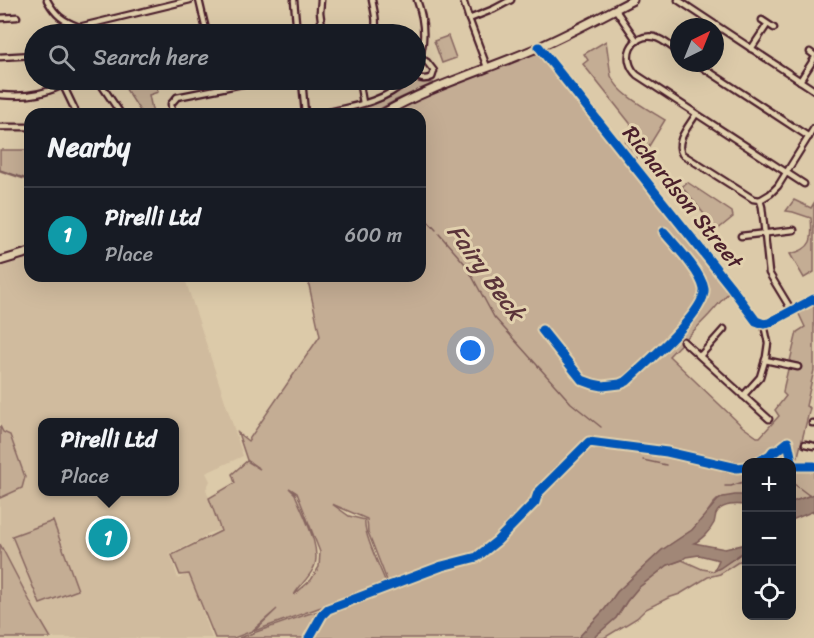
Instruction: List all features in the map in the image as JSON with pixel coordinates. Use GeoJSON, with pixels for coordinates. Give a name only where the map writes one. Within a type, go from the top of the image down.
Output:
{"type":"FeatureCollection","features":[{"type":"Feature","properties":{"kind":"main road"},"geometry":{"type":"LineString","coordinates":[[392,108],[446,83],[539,47],[633,0]]}},
{"type":"Feature","properties":{"kind":"main road"},"geometry":{"type":"LineString","coordinates":[[0,261],[24,254]]}},
{"type":"Feature","properties":{"kind":"street"},"geometry":{"type":"LineString","coordinates":[[46,0],[62,20],[72,24]]}},
{"type":"Feature","properties":{"kind":"street"},"geometry":{"type":"LineString","coordinates":[[91,24],[190,0]]}},
{"type":"Feature","properties":{"kind":"street"},"geometry":{"type":"LineString","coordinates":[[199,0],[205,24]]}},
{"type":"Feature","properties":{"kind":"street"},"geometry":{"type":"LineString","coordinates":[[294,0],[296,24]]}},
{"type":"Feature","properties":{"kind":"street"},"geometry":{"type":"LineString","coordinates":[[321,0],[322,24]]}},
{"type":"Feature","properties":{"kind":"street"},"geometry":{"type":"LineString","coordinates":[[372,0],[376,24]]}},
{"type":"Feature","properties":{"kind":"street"},"geometry":{"type":"LineString","coordinates":[[417,0],[422,24]]}},
{"type":"Feature","properties":{"kind":"street"},"geometry":{"type":"LineString","coordinates":[[463,0],[487,67]]}},
{"type":"Feature","properties":{"kind":"street"},"geometry":{"type":"LineString","coordinates":[[469,19],[511,0]]}},
{"type":"Feature","properties":{"kind":"street"},"geometry":{"type":"LineString","coordinates":[[678,0],[814,90]]}},
{"type":"Feature","properties":{"kind":"street"},"geometry":{"type":"LineString","coordinates":[[615,9],[637,41]]}},
{"type":"Feature","properties":{"kind":"street"},"geometry":{"type":"LineString","coordinates":[[0,18],[16,17]]}},
{"type":"Feature","properties":{"kind":"street"},"geometry":{"type":"LineString","coordinates":[[762,20],[774,28]]}},
{"type":"Feature","properties":{"kind":"street"},"geometry":{"type":"LineString","coordinates":[[751,49],[767,25]]}},
{"type":"Feature","properties":{"kind":"street"},"geometry":{"type":"LineString","coordinates":[[670,46],[654,38],[637,41],[629,52],[628,60],[631,69],[804,184]]}},
{"type":"Feature","properties":{"kind":"street","name":"Richardson Street"},"geometry":{"type":"LineString","coordinates":[[539,47],[756,321],[764,324]]}},
{"type":"Feature","properties":{"kind":"street"},"geometry":{"type":"LineString","coordinates":[[800,81],[813,55]]}},
{"type":"Feature","properties":{"kind":"street"},"geometry":{"type":"LineString","coordinates":[[0,57],[24,56]]}},
{"type":"Feature","properties":{"kind":"street"},"geometry":{"type":"LineString","coordinates":[[426,61],[434,71],[432,77],[426,79]]}},
{"type":"Feature","properties":{"kind":"street"},"geometry":{"type":"LineString","coordinates":[[710,72],[809,137]]}},
{"type":"Feature","properties":{"kind":"street"},"geometry":{"type":"LineString","coordinates":[[0,95],[30,96],[51,90]]}},
{"type":"Feature","properties":{"kind":"street"},"geometry":{"type":"LineString","coordinates":[[65,90],[74,108]]}},
{"type":"Feature","properties":{"kind":"street"},"geometry":{"type":"LineString","coordinates":[[105,90],[117,108]]}},
{"type":"Feature","properties":{"kind":"street"},"geometry":{"type":"LineString","coordinates":[[171,108],[171,104],[177,97],[210,90]]}},
{"type":"Feature","properties":{"kind":"street"},"geometry":{"type":"LineString","coordinates":[[303,90],[304,108]]}},
{"type":"Feature","properties":{"kind":"street"},"geometry":{"type":"LineString","coordinates":[[361,90],[363,103]]}},
{"type":"Feature","properties":{"kind":"street"},"geometry":{"type":"LineString","coordinates":[[343,108],[369,102],[395,90]]}},
{"type":"Feature","properties":{"kind":"street"},"geometry":{"type":"LineString","coordinates":[[696,114],[679,142],[682,154],[747,196],[760,200],[773,192],[814,128]]}},
{"type":"Feature","properties":{"kind":"street"},"geometry":{"type":"LineString","coordinates":[[0,127],[24,127]]}},
{"type":"Feature","properties":{"kind":"street"},"geometry":{"type":"LineString","coordinates":[[760,200],[770,273],[792,310]]}},
{"type":"Feature","properties":{"kind":"street"},"geometry":{"type":"LineString","coordinates":[[741,236],[794,230]]}},
{"type":"Feature","properties":{"kind":"street"},"geometry":{"type":"LineString","coordinates":[[542,330],[582,380],[603,386],[627,381],[693,316],[703,297],[704,290],[690,263],[664,231]]}},
{"type":"Feature","properties":{"kind":"street"},"geometry":{"type":"LineString","coordinates":[[743,396],[760,377],[765,360],[768,343],[764,324],[814,299]]}},
{"type":"Feature","properties":{"kind":"street"},"geometry":{"type":"LineString","coordinates":[[700,356],[724,329]]}},
{"type":"Feature","properties":{"kind":"street"},"geometry":{"type":"LineString","coordinates":[[683,341],[769,419]]}},
{"type":"Feature","properties":{"kind":"street"},"geometry":{"type":"LineString","coordinates":[[765,360],[798,367]]}},
{"type":"Feature","properties":{"kind":"street"},"geometry":{"type":"LineString","coordinates":[[805,444],[814,446]]}},
{"type":"Feature","properties":{"kind":"shaded area"},"geometry":{"type":"Polygon","coordinates":[[[448,36],[456,58],[442,63],[434,41],[448,36]]]}},
{"type":"Feature","properties":{"kind":"shaded area"},"geometry":{"type":"Polygon","coordinates":[[[606,41],[611,76],[615,83],[635,101],[665,120],[649,146],[634,161],[622,145],[637,132],[583,64],[588,60],[584,54],[606,41]]]}},
{"type":"Feature","properties":{"kind":"shaded area"},"geometry":{"type":"Polygon","coordinates":[[[532,53],[538,55],[729,292],[669,356],[743,427],[757,437],[760,437],[779,416],[775,410],[786,396],[783,393],[784,386],[797,332],[805,327],[798,312],[814,304],[814,370],[806,406],[810,408],[796,464],[796,458],[742,458],[742,496],[717,500],[692,530],[662,550],[617,592],[605,609],[578,638],[239,638],[319,611],[388,583],[368,532],[367,519],[332,504],[349,516],[365,520],[369,542],[386,583],[254,631],[277,609],[252,631],[234,638],[215,638],[189,574],[180,575],[172,555],[221,531],[209,498],[235,483],[232,474],[247,461],[260,469],[247,460],[238,433],[248,441],[320,336],[308,282],[426,282],[426,108],[392,108],[532,53]],[[289,488],[295,494],[311,532],[316,552],[316,561],[311,573],[294,595],[311,580],[319,567],[320,552],[297,493],[289,488]]]}},
{"type":"Feature","properties":{"kind":"shaded area"},"geometry":{"type":"Polygon","coordinates":[[[126,90],[158,90],[158,92],[149,95],[152,108],[138,108],[126,90]]]}},
{"type":"Feature","properties":{"kind":"shaded area"},"geometry":{"type":"Polygon","coordinates":[[[399,90],[418,90],[382,108],[360,108],[370,106],[399,90]]]}},
{"type":"Feature","properties":{"kind":"shaded area"},"geometry":{"type":"Polygon","coordinates":[[[0,150],[24,150],[24,179],[0,171],[0,150]]]}},
{"type":"Feature","properties":{"kind":"shaded area"},"geometry":{"type":"Polygon","coordinates":[[[687,182],[732,212],[733,217],[717,230],[682,187],[687,182]]]}},
{"type":"Feature","properties":{"kind":"shaded area"},"geometry":{"type":"Polygon","coordinates":[[[794,200],[811,208],[814,203],[814,272],[804,278],[790,254],[803,249],[810,242],[811,218],[786,211],[794,200]]]}},
{"type":"Feature","properties":{"kind":"shaded area"},"geometry":{"type":"Polygon","coordinates":[[[24,260],[24,282],[186,282],[243,456],[206,473],[210,481],[206,489],[220,530],[209,533],[200,540],[170,553],[178,579],[189,573],[212,638],[51,638],[0,544],[0,267],[24,260]]]}},
{"type":"Feature","properties":{"kind":"shaded area"},"geometry":{"type":"Polygon","coordinates":[[[0,426],[3,432],[10,435],[25,477],[22,488],[0,498],[0,426]]]}},
{"type":"Feature","properties":{"kind":"shaded area"},"geometry":{"type":"Polygon","coordinates":[[[796,464],[814,467],[814,494],[796,501],[796,464]]]}},
{"type":"Feature","properties":{"kind":"shaded area"},"geometry":{"type":"Polygon","coordinates":[[[814,494],[814,511],[796,518],[796,501],[814,494]]]}},
{"type":"Feature","properties":{"kind":"shaded area"},"geometry":{"type":"Polygon","coordinates":[[[742,495],[742,504],[730,505],[718,510],[710,529],[694,543],[725,549],[742,545],[742,553],[714,571],[719,560],[699,555],[686,557],[668,565],[638,588],[616,618],[593,638],[578,638],[605,609],[617,592],[662,550],[692,530],[723,497],[742,495]]]}},
{"type":"Feature","properties":{"kind":"shaded area"},"geometry":{"type":"Polygon","coordinates":[[[53,521],[78,590],[40,604],[12,536],[53,521]]]}},
{"type":"Feature","properties":{"kind":"shaded area"},"geometry":{"type":"Polygon","coordinates":[[[0,544],[35,611],[51,638],[0,638],[0,544]]]}},
{"type":"Feature","properties":{"kind":"shaded area"},"geometry":{"type":"Polygon","coordinates":[[[742,553],[742,560],[720,574],[708,577],[680,594],[646,609],[637,618],[604,638],[593,638],[616,618],[638,588],[668,565],[682,560],[702,569],[714,571],[742,553]]]}},
{"type":"Feature","properties":{"kind":"waterway","name":"Fairy Beck"},"geometry":{"type":"LineString","coordinates":[[0,170],[24,178]]}},
{"type":"Feature","properties":{"kind":"waterway","name":"Fairy Beck"},"geometry":{"type":"LineString","coordinates":[[426,219],[436,230]]}},
{"type":"Feature","properties":{"kind":"waterway","name":"Fairy Beck"},"geometry":{"type":"LineString","coordinates":[[439,234],[466,265],[494,317],[571,403],[601,427]]}},
{"type":"Feature","properties":{"kind":"waterway","name":"Fairy Beck"},"geometry":{"type":"LineString","coordinates":[[643,460],[666,465]]}},
{"type":"Feature","properties":{"kind":"waterway","name":"Fairy Beck"},"geometry":{"type":"LineString","coordinates":[[725,486],[742,482]]}},
{"type":"Feature","properties":{"kind":"waterway","name":"Fairy Beck"},"geometry":{"type":"LineString","coordinates":[[796,486],[810,496]]}},
{"type":"Feature","properties":{"kind":"cycle path"},"geometry":{"type":"LineString","coordinates":[[539,47],[756,321],[769,323],[814,299]]}},
{"type":"Feature","properties":{"kind":"cycle path"},"geometry":{"type":"LineString","coordinates":[[542,330],[582,380],[603,386],[627,381],[685,324],[702,299],[704,289],[702,282],[687,259],[664,232]]}},
{"type":"Feature","properties":{"kind":"cycle path"},"geometry":{"type":"LineString","coordinates":[[309,638],[328,609],[442,566],[477,557],[497,541],[535,502],[538,493],[589,442],[667,452],[742,467]]}},
{"type":"Feature","properties":{"kind":"cycle path"},"geometry":{"type":"LineString","coordinates":[[765,458],[788,442],[791,458]]}},
{"type":"Feature","properties":{"kind":"cycle path"},"geometry":{"type":"LineString","coordinates":[[796,466],[814,466]]}},
{"type":"Feature","properties":{"kind":"place","name":"Pirelli Ltd"},"geometry":{"type":"Point","coordinates":[108,538]}}]}
